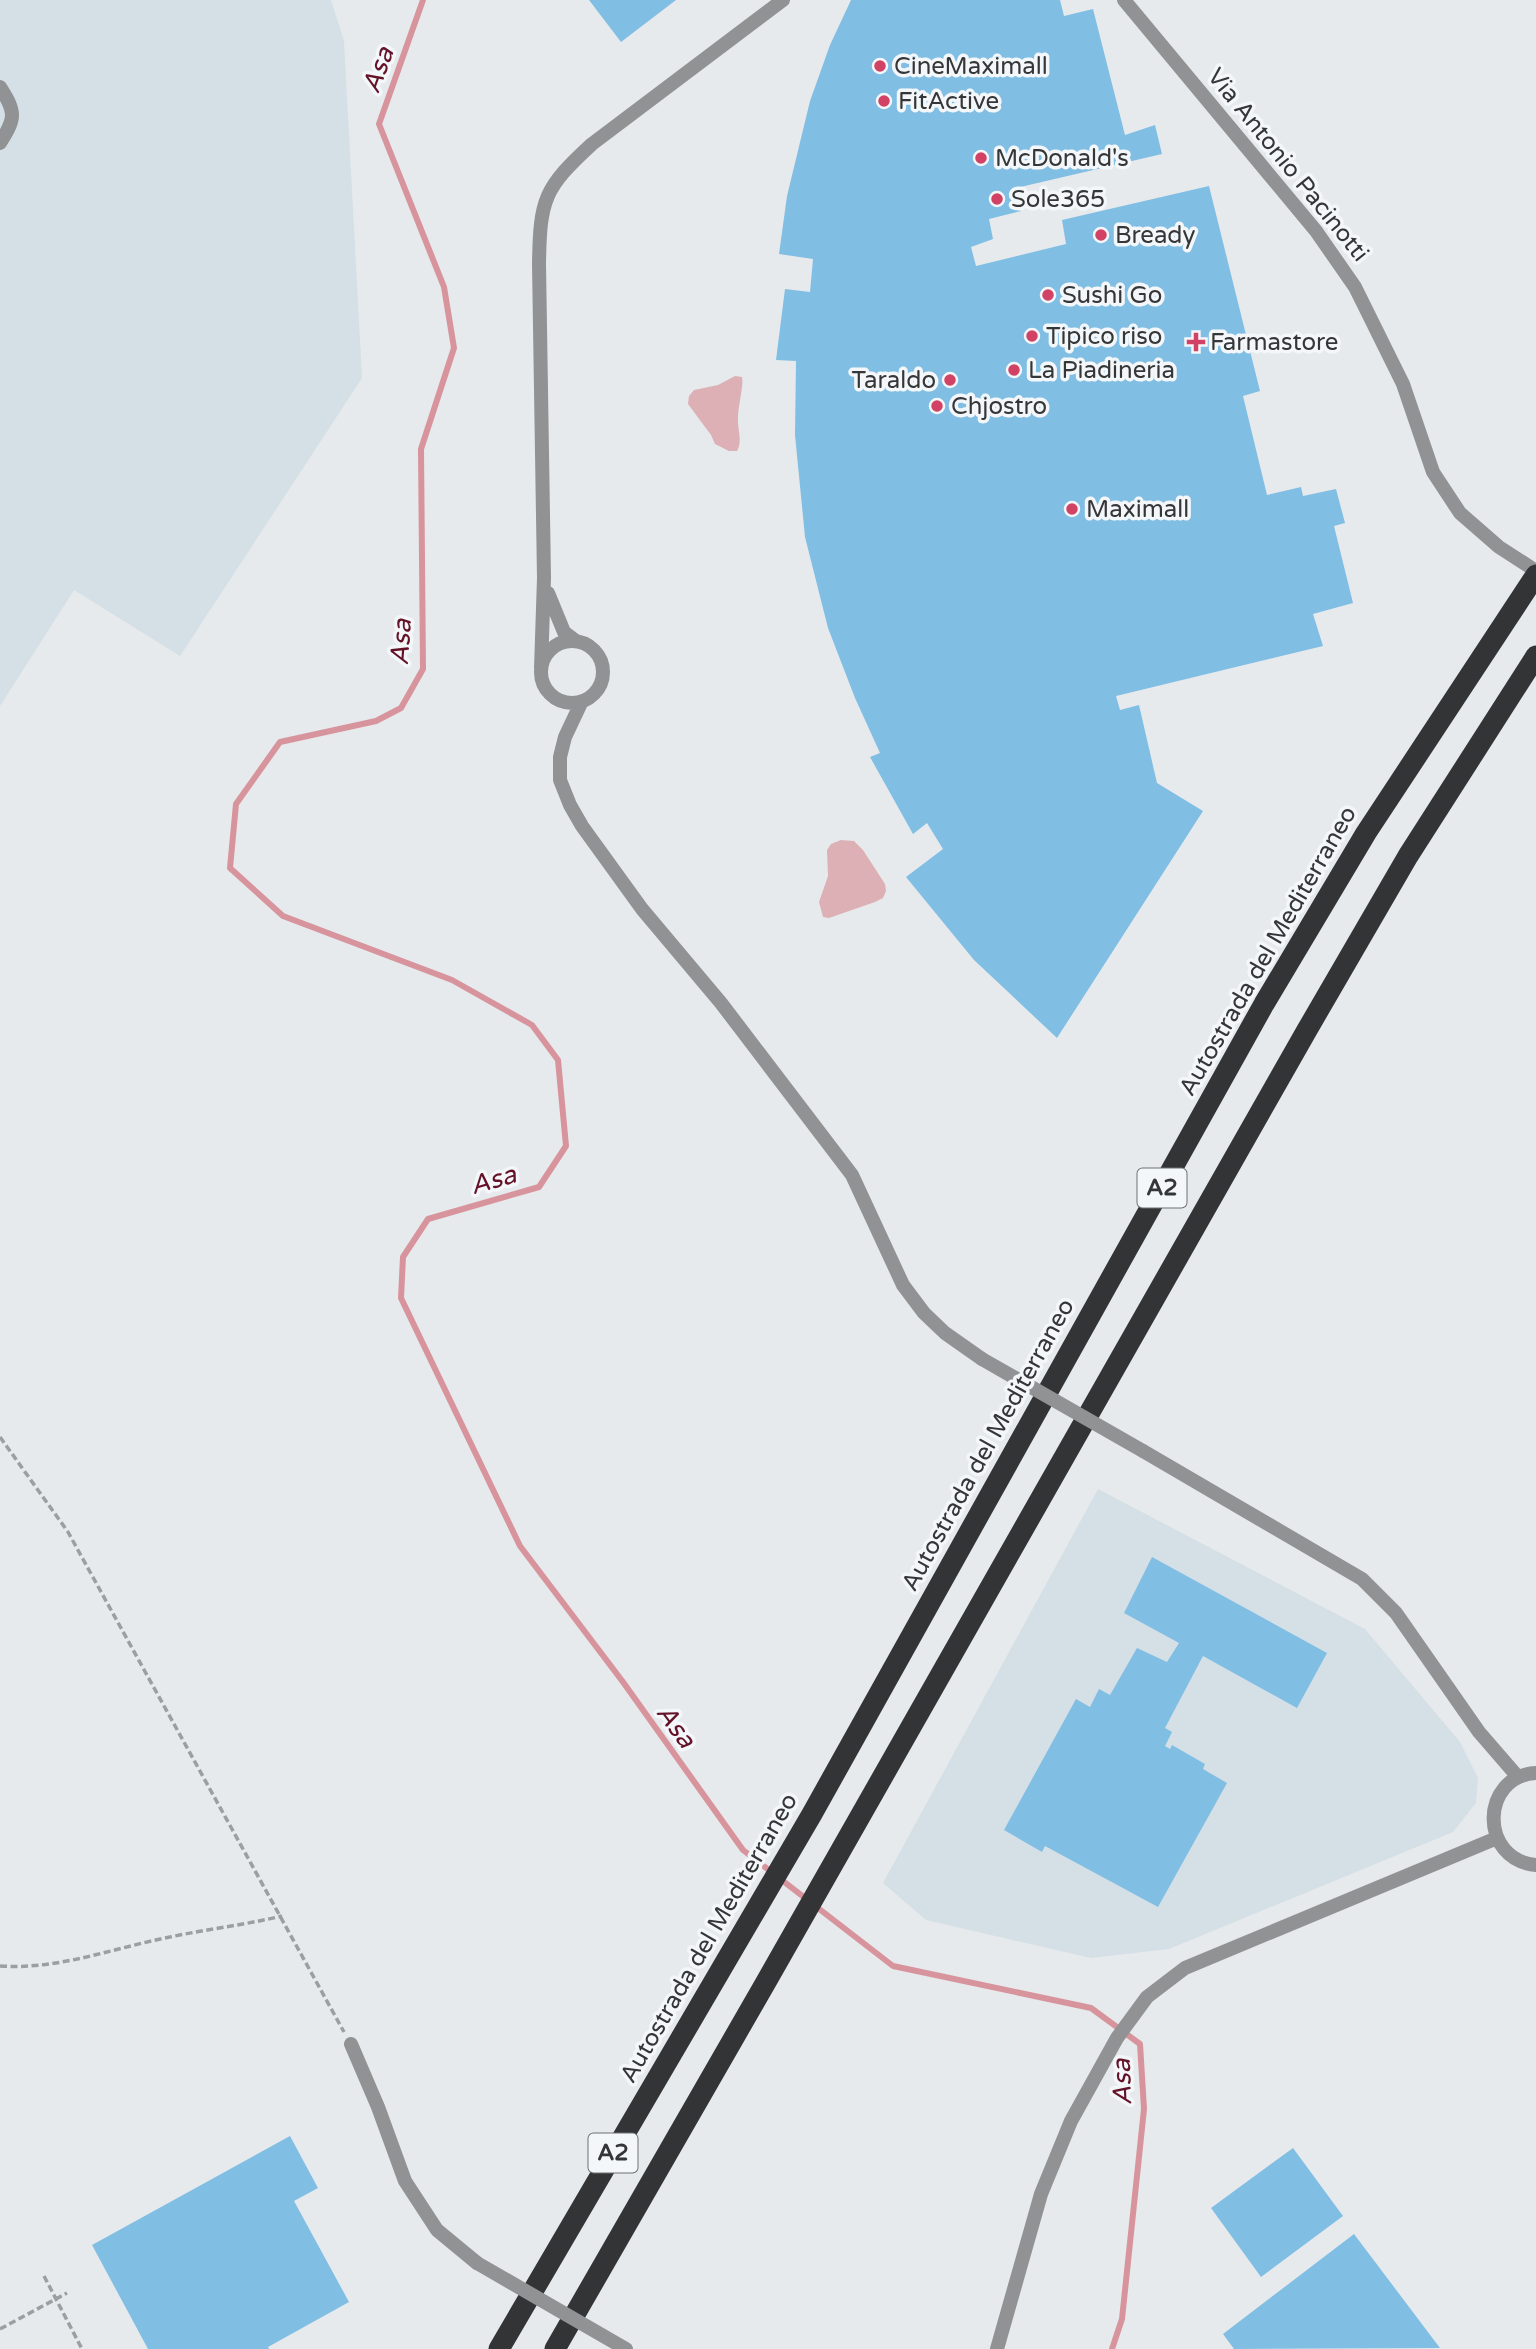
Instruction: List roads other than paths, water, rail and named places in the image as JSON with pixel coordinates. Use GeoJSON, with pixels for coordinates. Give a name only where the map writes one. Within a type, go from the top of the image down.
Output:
{"type":"FeatureCollection","features":[{"type":"Feature","properties":{"kind":"highway","name":"Autostrada del Mediterraneo"},"geometry":{"type":"LineString","coordinates":[[499,2349],[812,1814],[1264,1003],[1366,833],[1536,573]]}},
{"type":"Feature","properties":{"kind":"highway","name":"A2"},"geometry":{"type":"LineString","coordinates":[[555,2349],[1314,1018],[1408,856],[1536,656]]}},
{"type":"Feature","properties":{"kind":"highway"},"geometry":{"type":"LineString","coordinates":[[482,2349],[518,2316]]}},
{"type":"Feature","properties":{"kind":"street"},"geometry":{"type":"LineString","coordinates":[[544,578],[564,632],[594,650],[602,667],[598,688],[582,701],[561,701],[552,695],[541,678],[544,578],[539,264],[540,221],[547,194],[564,169],[592,144],[783,0]]}},
{"type":"Feature","properties":{"kind":"street","name":"Via Antonio Pacinotti"},"geometry":{"type":"LineString","coordinates":[[1124,0],[1315,230],[1355,287],[1403,384],[1433,472],[1460,513],[1499,547],[1536,573]]}},
{"type":"Feature","properties":{"kind":"street"},"geometry":{"type":"LineString","coordinates":[[0,87],[11,105],[13,116],[10,128],[0,143]]}},
{"type":"Feature","properties":{"kind":"street"},"geometry":{"type":"LineString","coordinates":[[541,668],[549,650],[557,644],[576,641]]}},
{"type":"Feature","properties":{"kind":"street"},"geometry":{"type":"LineString","coordinates":[[582,701],[565,737],[560,757],[560,780],[582,826],[642,909],[721,1003],[852,1175],[903,1285],[924,1313],[982,1359],[1362,1579],[1396,1613],[1479,1732],[1518,1777]]}},
{"type":"Feature","properties":{"kind":"street"},"geometry":{"type":"LineString","coordinates":[[1536,1773],[1518,1777],[1506,1786],[1498,1797],[1493,1824],[1505,1851],[1517,1860],[1536,1864]]}},
{"type":"Feature","properties":{"kind":"street"},"geometry":{"type":"LineString","coordinates":[[997,2349],[1041,2194],[1071,2121],[1117,2038],[1146,1997],[1185,1968],[1497,1838]]}},
{"type":"Feature","properties":{"kind":"street"},"geometry":{"type":"LineString","coordinates":[[351,2044],[405,2181],[437,2230],[477,2263],[626,2349]]}},
{"type":"Feature","properties":{"kind":"waterway","name":"Asa"},"geometry":{"type":"LineString","coordinates":[[423,0],[379,124],[444,287],[454,348],[421,449],[423,669],[401,708],[376,721],[280,742],[236,804],[230,868],[283,916],[452,980],[532,1025],[558,1060],[566,1146],[539,1187],[428,1219],[403,1257],[401,1298],[520,1546],[623,1682],[743,1850],[893,1966],[1091,2008],[1140,2044],[1144,2109],[1122,2319],[1112,2349]]}},
{"type":"Feature","properties":{"kind":"place","name":"CineMaximall"},"geometry":{"type":"Point","coordinates":[880,66]}},
{"type":"Feature","properties":{"kind":"place","name":"FitActive"},"geometry":{"type":"Point","coordinates":[884,101]}},
{"type":"Feature","properties":{"kind":"place","name":"McDonald's"},"geometry":{"type":"Point","coordinates":[981,158]}},
{"type":"Feature","properties":{"kind":"place","name":"Sole365"},"geometry":{"type":"Point","coordinates":[997,199]}},
{"type":"Feature","properties":{"kind":"place","name":"Bready"},"geometry":{"type":"Point","coordinates":[1101,235]}},
{"type":"Feature","properties":{"kind":"place","name":"Sushi Go"},"geometry":{"type":"Point","coordinates":[1048,295]}},
{"type":"Feature","properties":{"kind":"place","name":"Tipico riso"},"geometry":{"type":"Point","coordinates":[1032,336]}},
{"type":"Feature","properties":{"kind":"place","name":"Farmastore"},"geometry":{"type":"Point","coordinates":[1196,342]}},
{"type":"Feature","properties":{"kind":"place","name":"La Piadineria"},"geometry":{"type":"Point","coordinates":[1014,370]}},
{"type":"Feature","properties":{"kind":"place","name":"Taraldo"},"geometry":{"type":"Point","coordinates":[950,380]}},
{"type":"Feature","properties":{"kind":"place","name":"Chjostro"},"geometry":{"type":"Point","coordinates":[937,406]}},
{"type":"Feature","properties":{"kind":"place","name":"Maximall"},"geometry":{"type":"Point","coordinates":[1072,509]}}]}
